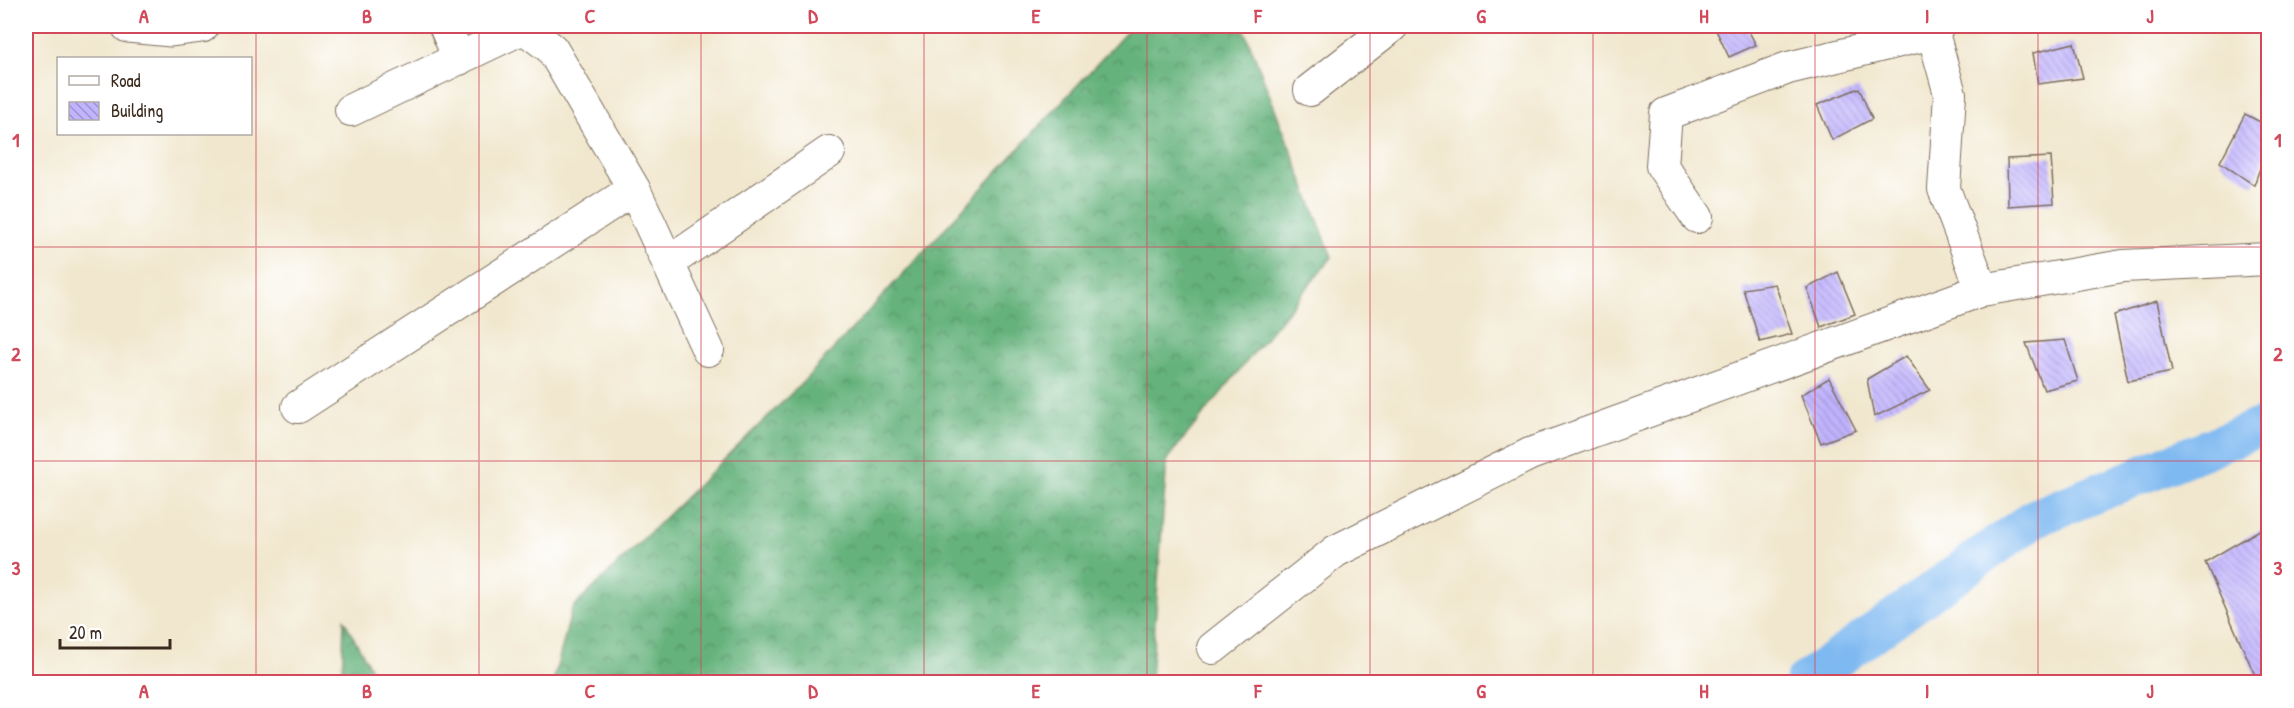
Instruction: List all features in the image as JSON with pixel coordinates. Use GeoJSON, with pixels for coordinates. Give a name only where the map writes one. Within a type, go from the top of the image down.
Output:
{"type":"FeatureCollection","features":[{"type":"Feature","properties":{"kind":"street"},"geometry":{"type":"LineString","coordinates":[[128,26],[171,30],[202,26]]}},
{"type":"Feature","properties":{"kind":"street"},"geometry":{"type":"LineString","coordinates":[[445,26],[459,59]]}},
{"type":"Feature","properties":{"kind":"street"},"geometry":{"type":"LineString","coordinates":[[1310,90],[1392,26]]}},
{"type":"Feature","properties":{"kind":"street"},"geometry":{"type":"LineString","coordinates":[[351,110],[526,27],[552,49],[634,189],[708,350]]}},
{"type":"Feature","properties":{"kind":"street"},"geometry":{"type":"LineString","coordinates":[[1696,217],[1662,166],[1666,114],[1788,68],[1935,29],[1950,94],[1944,189],[1982,290]]}},
{"type":"Feature","properties":{"kind":"street"},"geometry":{"type":"LineString","coordinates":[[668,263],[829,152]]}},
{"type":"Feature","properties":{"kind":"street"},"geometry":{"type":"LineString","coordinates":[[298,407],[634,189]]}},
{"type":"Feature","properties":{"kind":"street"},"geometry":{"type":"LineString","coordinates":[[1213,648],[1335,551],[1530,454],[1982,290],[2123,266],[2268,259]]}},
{"type":"Feature","properties":{"kind":"green space"},"geometry":{"type":"Polygon","coordinates":[[[1132,26],[1243,26],[1332,257],[1167,459],[1151,678],[1156,682],[553,682],[572,609],[803,382],[1132,26]]]}},
{"type":"Feature","properties":{"kind":"green space"},"geometry":{"type":"Polygon","coordinates":[[[344,620],[378,682],[342,682],[344,620]]]}},
{"type":"Feature","properties":{"kind":"building"},"geometry":{"type":"Polygon","coordinates":[[[1714,26],[1746,26],[1756,45],[1729,57],[1714,26]]]}},
{"type":"Feature","properties":{"kind":"building"},"geometry":{"type":"Polygon","coordinates":[[[2074,43],[2083,78],[2038,84],[2033,53],[2074,43]]]}},
{"type":"Feature","properties":{"kind":"building"},"geometry":{"type":"Polygon","coordinates":[[[1859,88],[1872,119],[1832,140],[1817,105],[1859,88]]]}},
{"type":"Feature","properties":{"kind":"building"},"geometry":{"type":"Polygon","coordinates":[[[2245,114],[2268,126],[2268,146],[2254,185],[2220,162],[2245,114]]]}},
{"type":"Feature","properties":{"kind":"building"},"geometry":{"type":"Polygon","coordinates":[[[2051,157],[2054,203],[2008,206],[2007,159],[2051,157]]]}},
{"type":"Feature","properties":{"kind":"building"},"geometry":{"type":"Polygon","coordinates":[[[1838,272],[1855,314],[1821,327],[1807,288],[1838,272]]]}},
{"type":"Feature","properties":{"kind":"building"},"geometry":{"type":"Polygon","coordinates":[[[1775,284],[1792,334],[1760,342],[1743,289],[1775,284]]]}},
{"type":"Feature","properties":{"kind":"building"},"geometry":{"type":"Polygon","coordinates":[[[2157,301],[2172,372],[2128,381],[2114,315],[2157,301]]]}},
{"type":"Feature","properties":{"kind":"building"},"geometry":{"type":"Polygon","coordinates":[[[2065,340],[2078,381],[2044,390],[2026,343],[2065,340]]]}},
{"type":"Feature","properties":{"kind":"building"},"geometry":{"type":"Polygon","coordinates":[[[1906,356],[1930,390],[1874,417],[1867,379],[1906,356]]]}},
{"type":"Feature","properties":{"kind":"building"},"geometry":{"type":"Polygon","coordinates":[[[1829,378],[1856,430],[1821,443],[1801,395],[1829,378]]]}},
{"type":"Feature","properties":{"kind":"building"},"geometry":{"type":"Polygon","coordinates":[[[2268,525],[2268,682],[2258,682],[2205,562],[2268,525]]]}},
{"type":"Feature","properties":{"kind":"waterway"},"geometry":{"type":"LineString","coordinates":[[1804,682],[2035,518],[2268,424]]}}]}
